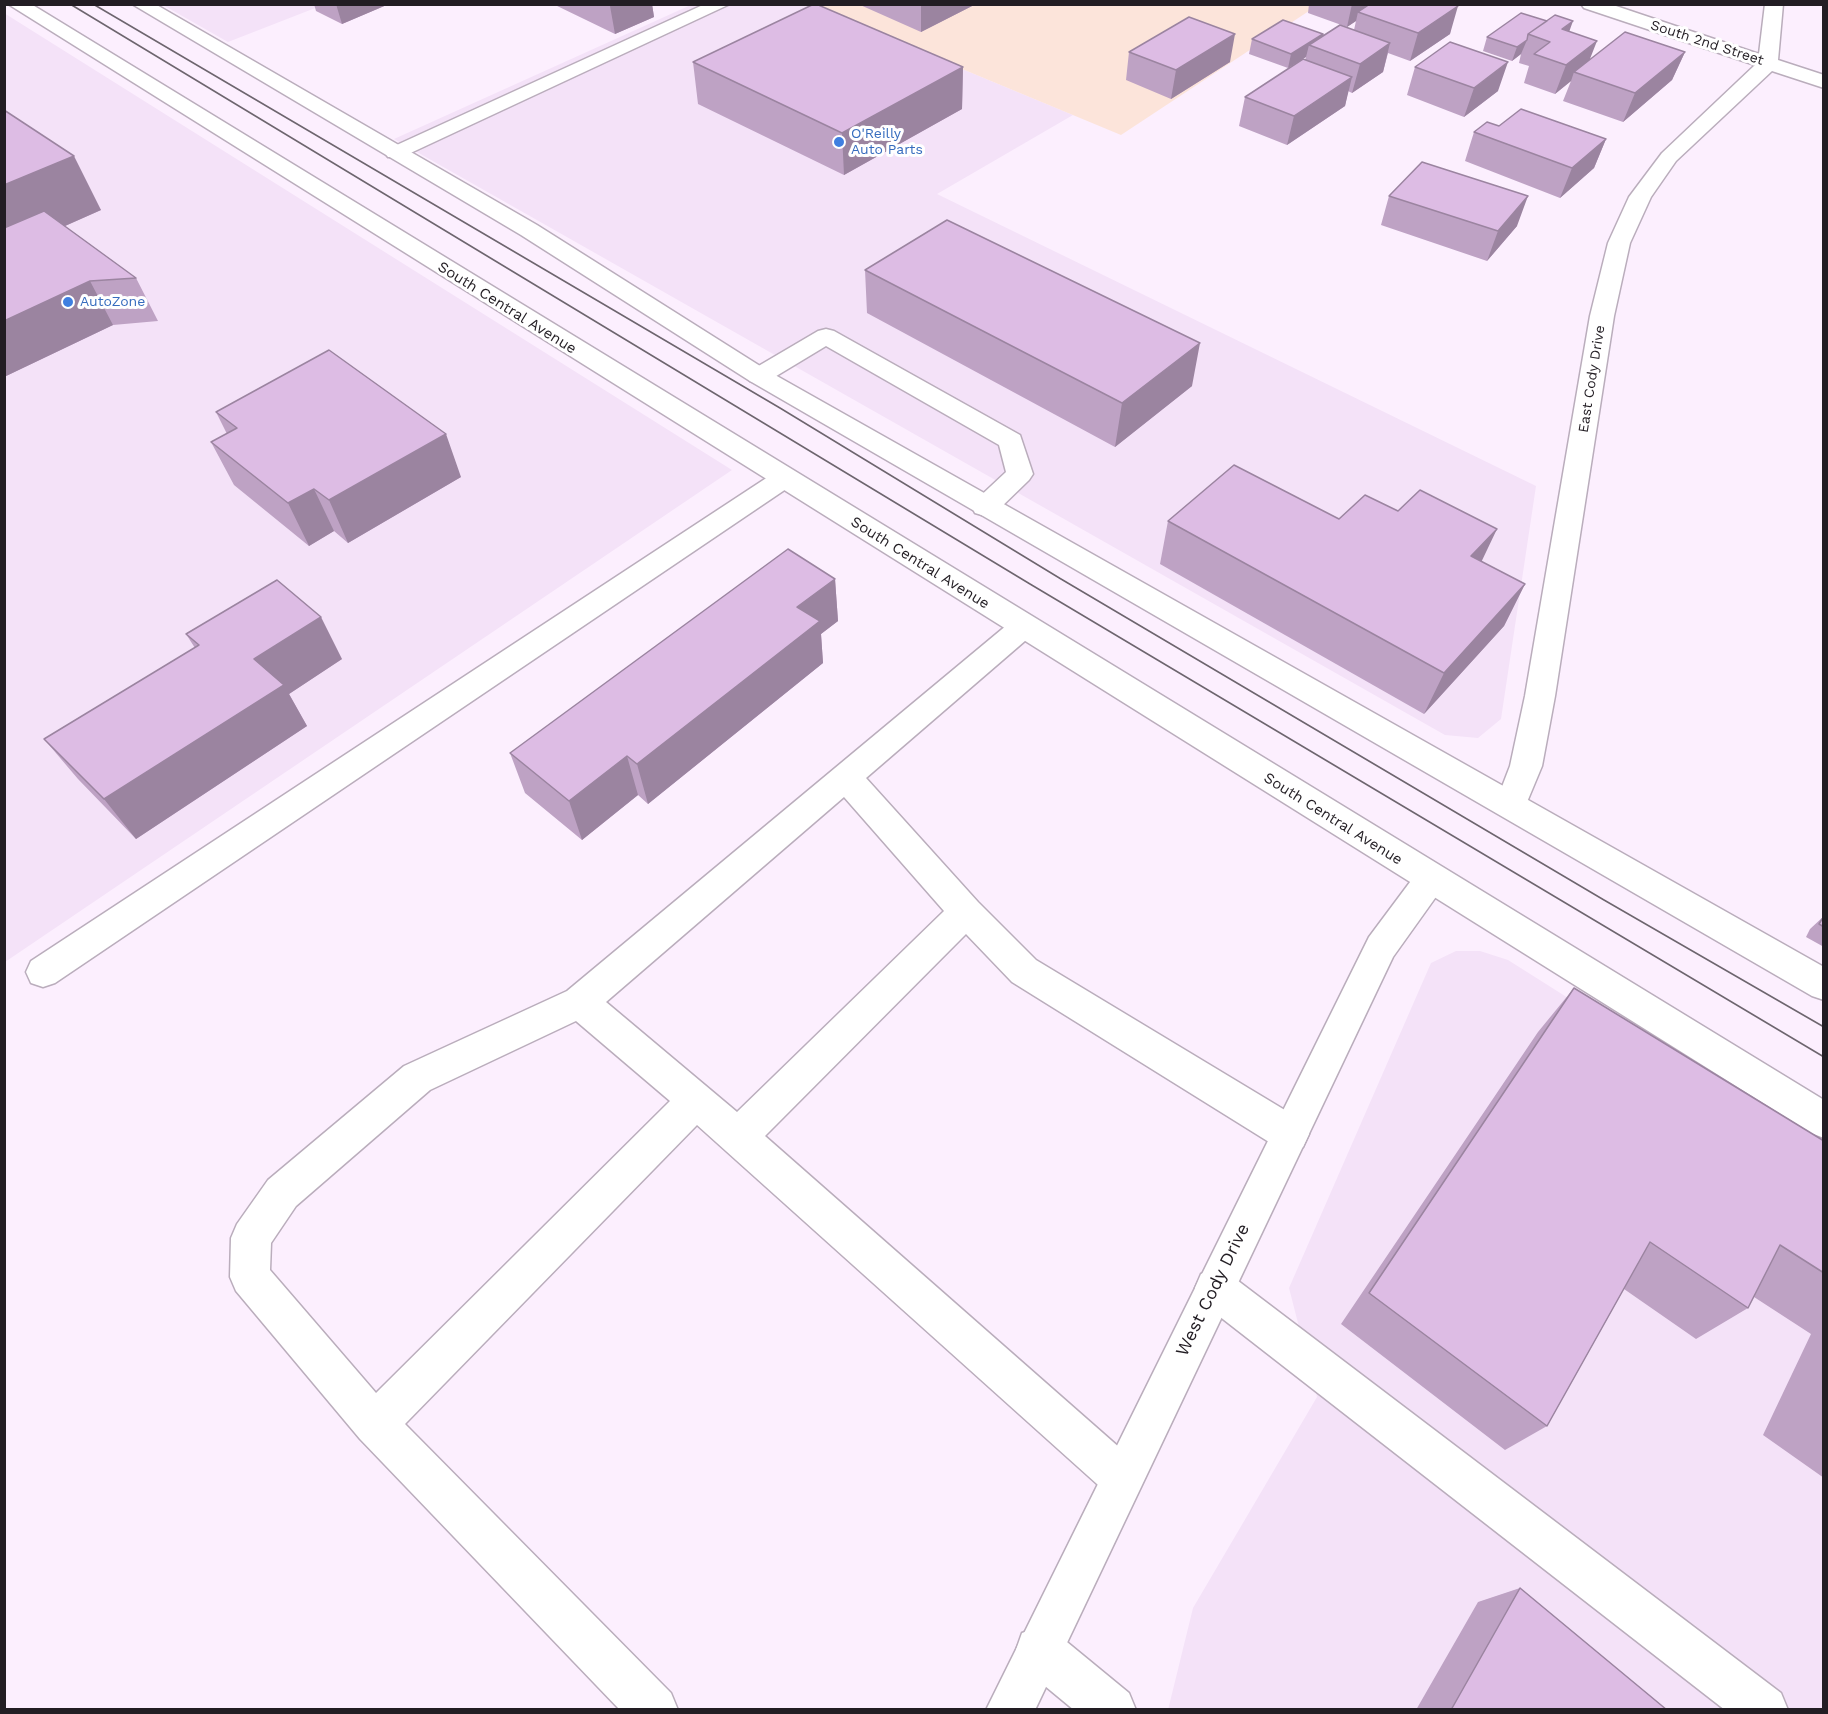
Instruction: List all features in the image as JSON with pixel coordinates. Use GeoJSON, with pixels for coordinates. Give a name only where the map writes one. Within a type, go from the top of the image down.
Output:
{"type":"FeatureCollection","features":[{"type":"Feature","properties":{"kind":"main road","name":"South Central Avenue"},"geometry":{"type":"LineString","coordinates":[[17,4],[1824,1121]]}},
{"type":"Feature","properties":{"kind":"main road"},"geometry":{"type":"LineString","coordinates":[[141,4],[529,230],[759,376],[984,507],[1069,553],[1824,985]]}},
{"type":"Feature","properties":{"kind":"main road"},"geometry":{"type":"LineString","coordinates":[[395,153],[721,4]]}},
{"type":"Feature","properties":{"kind":"main road","name":"South 2nd Street"},"geometry":{"type":"LineString","coordinates":[[1590,4],[1824,82]]}},
{"type":"Feature","properties":{"kind":"main road"},"geometry":{"type":"LineString","coordinates":[[1768,64],[1774,4]]}},
{"type":"Feature","properties":{"kind":"main road","name":"East Cody Drive"},"geometry":{"type":"LineString","coordinates":[[1511,805],[1526,766],[1540,696],[1602,316],[1619,243],[1640,196],[1669,157],[1768,64]]}},
{"type":"Feature","properties":{"kind":"main road"},"geometry":{"type":"LineString","coordinates":[[759,376],[826,336],[1011,441],[1020,474],[984,507]]}},
{"type":"Feature","properties":{"kind":"main road"},"geometry":{"type":"LineString","coordinates":[[43,972],[783,479]]}},
{"type":"Feature","properties":{"kind":"main road"},"geometry":{"type":"LineString","coordinates":[[654,1710],[375,1424],[250,1277],[251,1238],[282,1193],[417,1078],[580,1002],[1023,627]]}},
{"type":"Feature","properties":{"kind":"main road"},"geometry":{"type":"LineString","coordinates":[[846,777],[966,912],[1024,971],[1290,1134]]}},
{"type":"Feature","properties":{"kind":"main road","name":"West Cody Drive"},"geometry":{"type":"LineString","coordinates":[[1010,1710],[1381,947],[1431,880]]}},
{"type":"Feature","properties":{"kind":"main road"},"geometry":{"type":"LineString","coordinates":[[738,1137],[966,912]]}},
{"type":"Feature","properties":{"kind":"main road"},"geometry":{"type":"LineString","coordinates":[[580,1002],[696,1100],[1122,1478]]}},
{"type":"Feature","properties":{"kind":"main road"},"geometry":{"type":"LineString","coordinates":[[375,1424],[696,1100]]}},
{"type":"Feature","properties":{"kind":"main road"},"geometry":{"type":"LineString","coordinates":[[1215,1288],[1764,1710]]}},
{"type":"Feature","properties":{"kind":"main road"},"geometry":{"type":"LineString","coordinates":[[1039,1650],[1112,1710]]}},
{"type":"Feature","properties":{"kind":"shaded area"},"geometry":{"type":"Polygon","coordinates":[[[693,4],[808,5],[1073,115],[937,194],[1536,486],[1501,719],[1478,738],[1445,735],[394,139],[693,4]]]}},
{"type":"Feature","properties":{"kind":"shaded area"},"geometry":{"type":"Polygon","coordinates":[[[163,5],[323,5],[228,42],[163,5]]]}},
{"type":"Feature","properties":{"kind":"shaded area"},"geometry":{"type":"Polygon","coordinates":[[[808,5],[1318,5],[1121,135],[808,5]]]}},
{"type":"Feature","properties":{"kind":"shaded area"},"geometry":{"type":"Polygon","coordinates":[[[4,13],[732,470],[5,962],[4,962],[4,13]]]}},
{"type":"Feature","properties":{"kind":"shaded area"},"geometry":{"type":"Polygon","coordinates":[[[1456,951],[1480,951],[1508,960],[1823,1159],[1823,1709],[1168,1710],[1193,1608],[1317,1397],[1289,1288],[1431,963],[1456,951]]]}},
{"type":"Feature","properties":{"kind":"building"},"geometry":{"type":"Polygon","coordinates":[[[814,4],[963,67],[842,133],[693,62],[814,4]]]}},
{"type":"Feature","properties":{"kind":"building"},"geometry":{"type":"Polygon","coordinates":[[[1370,4],[1454,4],[1458,6],[1418,33],[1358,12],[1370,4]]]}},
{"type":"Feature","properties":{"kind":"building"},"geometry":{"type":"Polygon","coordinates":[[[1521,13],[1547,21],[1528,34],[1527,40],[1517,47],[1487,37],[1521,13]]]}},
{"type":"Feature","properties":{"kind":"building"},"geometry":{"type":"Polygon","coordinates":[[[1555,15],[1573,21],[1562,29],[1597,41],[1566,65],[1534,54],[1550,42],[1528,34],[1555,15]]]}},
{"type":"Feature","properties":{"kind":"building"},"geometry":{"type":"Polygon","coordinates":[[[1189,17],[1235,34],[1176,70],[1129,52],[1189,17]]]}},
{"type":"Feature","properties":{"kind":"building"},"geometry":{"type":"Polygon","coordinates":[[[1283,20],[1323,34],[1291,54],[1252,39],[1283,20]]]}},
{"type":"Feature","properties":{"kind":"building"},"geometry":{"type":"Polygon","coordinates":[[[1340,25],[1390,43],[1360,64],[1309,45],[1340,25]]]}},
{"type":"Feature","properties":{"kind":"building"},"geometry":{"type":"Polygon","coordinates":[[[1625,32],[1685,52],[1635,93],[1574,72],[1625,32]]]}},
{"type":"Feature","properties":{"kind":"building"},"geometry":{"type":"Polygon","coordinates":[[[1450,42],[1508,62],[1474,88],[1415,67],[1450,42]]]}},
{"type":"Feature","properties":{"kind":"building"},"geometry":{"type":"Polygon","coordinates":[[[1303,59],[1352,77],[1294,116],[1245,97],[1303,59]]]}},
{"type":"Feature","properties":{"kind":"building"},"geometry":{"type":"Polygon","coordinates":[[[1521,109],[1606,139],[1572,168],[1474,132],[1487,122],[1499,126],[1521,109]]]}},
{"type":"Feature","properties":{"kind":"building"},"geometry":{"type":"Polygon","coordinates":[[[4,110],[74,156],[4,185],[4,110]]]}},
{"type":"Feature","properties":{"kind":"building"},"geometry":{"type":"Polygon","coordinates":[[[1422,162],[1528,196],[1498,231],[1389,196],[1422,162]]]}},
{"type":"Feature","properties":{"kind":"building"},"geometry":{"type":"Polygon","coordinates":[[[44,211],[136,278],[90,281],[4,321],[4,228],[44,211]]]}},
{"type":"Feature","properties":{"kind":"building"},"geometry":{"type":"Polygon","coordinates":[[[947,220],[1200,343],[1122,403],[865,270],[947,220]]]}},
{"type":"Feature","properties":{"kind":"building"},"geometry":{"type":"Polygon","coordinates":[[[329,350],[446,434],[329,500],[314,489],[288,503],[211,442],[237,428],[216,412],[329,350]]]}},
{"type":"Feature","properties":{"kind":"building"},"geometry":{"type":"Polygon","coordinates":[[[1234,465],[1339,519],[1365,495],[1398,511],[1420,490],[1497,529],[1471,556],[1525,584],[1444,673],[1168,521],[1234,465]]]}},
{"type":"Feature","properties":{"kind":"building"},"geometry":{"type":"Polygon","coordinates":[[[788,549],[835,579],[797,607],[820,621],[637,764],[627,756],[569,801],[510,753],[788,549]]]}},
{"type":"Feature","properties":{"kind":"building"},"geometry":{"type":"Polygon","coordinates":[[[277,580],[321,617],[254,659],[284,685],[104,799],[44,739],[199,645],[186,634],[277,580]]]}},
{"type":"Feature","properties":{"kind":"building"},"geometry":{"type":"Polygon","coordinates":[[[1824,916],[1824,927],[1819,924],[1824,916]]]}},
{"type":"Feature","properties":{"kind":"building"},"geometry":{"type":"Polygon","coordinates":[[[1574,988],[1824,1141],[1824,1273],[1780,1245],[1748,1308],[1650,1242],[1547,1426],[1369,1293],[1574,988]]]}},
{"type":"Feature","properties":{"kind":"building"},"geometry":{"type":"Polygon","coordinates":[[[1520,1588],[1667,1710],[1451,1710],[1520,1588]]]}},
{"type":"Feature","properties":{"kind":"tram line"},"geometry":{"type":"LineString","coordinates":[[70,4],[1030,584],[1824,1057]]}},
{"type":"Feature","properties":{"kind":"tram line"},"geometry":{"type":"LineString","coordinates":[[93,4],[780,408],[1061,579],[1604,900],[1824,1027]]}},
{"type":"Feature","properties":{"kind":"place","name":"O'Reilly Auto Parts"},"geometry":{"type":"Point","coordinates":[839,142]}},
{"type":"Feature","properties":{"kind":"place","name":"AutoZone"},"geometry":{"type":"Point","coordinates":[68,302]}}]}
